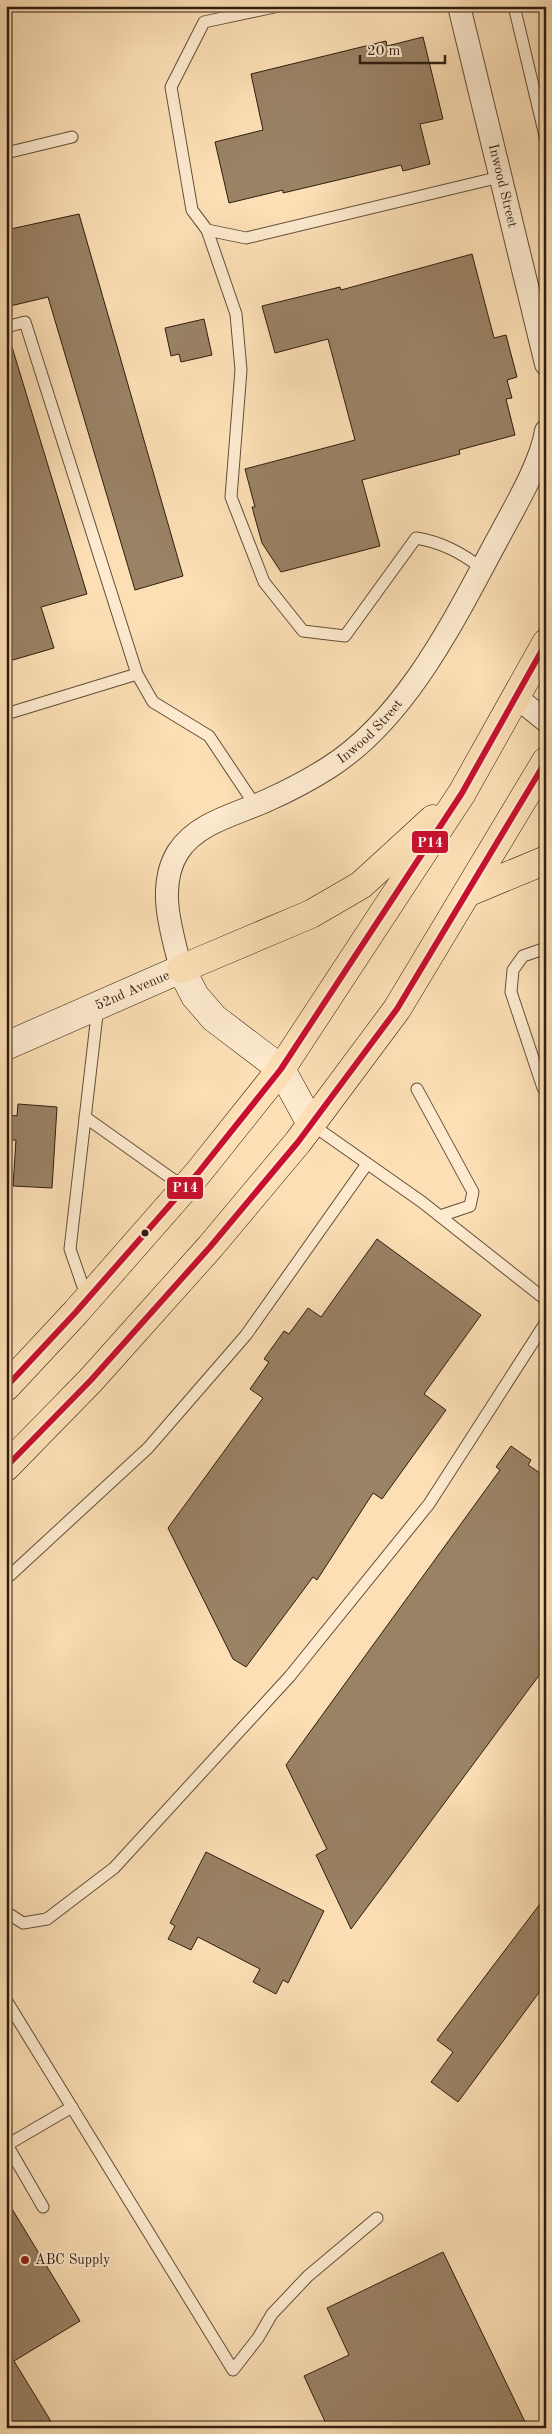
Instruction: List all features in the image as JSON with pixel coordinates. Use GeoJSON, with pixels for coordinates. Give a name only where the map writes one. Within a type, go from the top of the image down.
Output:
{"type":"FeatureCollection","features":[{"type":"Feature","properties":{"kind":"main road"},"geometry":{"type":"LineString","coordinates":[[11,1378],[88,1299],[185,1188],[280,1070],[462,793],[546,644]]}},
{"type":"Feature","properties":{"kind":"main road"},"geometry":{"type":"LineString","coordinates":[[6,1467],[91,1380],[177,1284],[311,1124],[397,1009],[546,761]]}},
{"type":"Feature","properties":{"kind":"main road"},"geometry":{"type":"LineString","coordinates":[[181,969],[311,914],[361,884],[462,793]]}},
{"type":"Feature","properties":{"kind":"main road"},"geometry":{"type":"LineString","coordinates":[[469,892],[546,860]]}},
{"type":"Feature","properties":{"kind":"street","name":"Inwood Street"},"geometry":{"type":"LineString","coordinates":[[459,6],[546,364]]}},
{"type":"Feature","properties":{"kind":"street","name":"Inwood Street"},"geometry":{"type":"LineString","coordinates":[[181,969],[167,900],[168,874],[178,853],[189,838],[215,822],[255,806],[329,768],[370,735],[409,689],[447,631],[527,484],[546,433]]}},
{"type":"Feature","properties":{"kind":"street"},"geometry":{"type":"LineString","coordinates":[[516,697],[546,720]]}},
{"type":"Feature","properties":{"kind":"street","name":"52nd Avenue"},"geometry":{"type":"LineString","coordinates":[[6,1046],[181,969],[195,996],[214,1018],[280,1070]]}},
{"type":"Feature","properties":{"kind":"street"},"geometry":{"type":"LineString","coordinates":[[280,1070],[311,1124]]}},
{"type":"Feature","properties":{"kind":"lane"},"geometry":{"type":"LineString","coordinates":[[279,6],[204,22],[171,87],[192,210],[207,230],[236,314],[241,370],[231,497],[264,582],[303,630],[346,636],[416,538],[434,540],[458,551],[482,568]]}},
{"type":"Feature","properties":{"kind":"lane"},"geometry":{"type":"LineString","coordinates":[[514,6],[546,140]]}},
{"type":"Feature","properties":{"kind":"lane"},"geometry":{"type":"LineString","coordinates":[[6,153],[72,137]]}},
{"type":"Feature","properties":{"kind":"lane"},"geometry":{"type":"LineString","coordinates":[[207,230],[246,238],[500,177]]}},
{"type":"Feature","properties":{"kind":"lane"},"geometry":{"type":"LineString","coordinates":[[6,327],[25,322],[137,674],[153,702],[209,736],[255,806]]}},
{"type":"Feature","properties":{"kind":"lane"},"geometry":{"type":"LineString","coordinates":[[6,714],[137,674]]}},
{"type":"Feature","properties":{"kind":"lane"},"geometry":{"type":"LineString","coordinates":[[546,948],[523,956],[513,970],[511,992],[543,1088],[546,1091]]}},
{"type":"Feature","properties":{"kind":"lane"},"geometry":{"type":"LineString","coordinates":[[88,1299],[70,1249],[98,1004]]}},
{"type":"Feature","properties":{"kind":"lane"},"geometry":{"type":"LineString","coordinates":[[417,1089],[473,1192],[470,1206],[440,1216]]}},
{"type":"Feature","properties":{"kind":"lane"},"geometry":{"type":"LineString","coordinates":[[85,1117],[185,1188]]}},
{"type":"Feature","properties":{"kind":"lane"},"geometry":{"type":"LineString","coordinates":[[311,1124],[440,1216],[546,1300]]}},
{"type":"Feature","properties":{"kind":"lane"},"geometry":{"type":"LineString","coordinates":[[6,1579],[148,1448],[246,1335],[367,1164]]}},
{"type":"Feature","properties":{"kind":"lane"},"geometry":{"type":"LineString","coordinates":[[6,1912],[23,1923],[47,1919],[114,1868],[290,1676],[429,1504],[546,1322]]}},
{"type":"Feature","properties":{"kind":"lane"},"geometry":{"type":"LineString","coordinates":[[6,2000],[11,2017],[72,2107],[233,2370],[258,2338],[272,2314],[308,2276],[378,2218]]}},
{"type":"Feature","properties":{"kind":"lane"},"geometry":{"type":"LineString","coordinates":[[43,2206],[7,2144],[72,2107]]}},
{"type":"Feature","properties":{"kind":"building"},"geometry":{"type":"Polygon","coordinates":[[[423,37],[443,119],[420,124],[430,164],[403,171],[401,165],[283,193],[283,190],[229,203],[215,142],[263,130],[251,74],[386,41],[387,46],[423,37]]]}},
{"type":"Feature","properties":{"kind":"building"},"geometry":{"type":"Polygon","coordinates":[[[79,214],[183,576],[135,590],[48,297],[6,307],[6,230],[79,214]]]}},
{"type":"Feature","properties":{"kind":"building"},"geometry":{"type":"Polygon","coordinates":[[[472,254],[494,338],[506,335],[517,377],[507,380],[512,398],[506,399],[515,435],[459,450],[460,454],[362,480],[380,546],[281,572],[262,543],[252,507],[255,507],[245,469],[355,440],[328,339],[275,353],[262,306],[340,287],[341,290],[472,254]]]}},
{"type":"Feature","properties":{"kind":"building"},"geometry":{"type":"Polygon","coordinates":[[[204,319],[212,355],[181,362],[179,354],[171,356],[165,328],[204,319]]]}},
{"type":"Feature","properties":{"kind":"building"},"geometry":{"type":"Polygon","coordinates":[[[12,347],[87,594],[41,607],[54,648],[6,662],[6,348],[12,347]]]}},
{"type":"Feature","properties":{"kind":"building"},"geometry":{"type":"Polygon","coordinates":[[[18,1104],[57,1107],[52,1188],[13,1186],[16,1140],[7,1140],[9,1115],[17,1116],[18,1104]]]}},
{"type":"Feature","properties":{"kind":"building"},"geometry":{"type":"Polygon","coordinates":[[[377,1239],[481,1315],[424,1394],[446,1410],[382,1499],[373,1493],[317,1580],[313,1577],[246,1667],[233,1659],[168,1528],[263,1398],[250,1389],[269,1362],[264,1359],[284,1331],[289,1334],[308,1308],[321,1317],[377,1239]]]}},
{"type":"Feature","properties":{"kind":"building"},"geometry":{"type":"Polygon","coordinates":[[[511,1446],[531,1460],[528,1465],[546,1477],[546,1666],[351,1929],[316,1855],[327,1849],[286,1765],[500,1470],[496,1467],[511,1446]]]}},
{"type":"Feature","properties":{"kind":"building"},"geometry":{"type":"Polygon","coordinates":[[[206,1852],[324,1911],[288,1983],[283,1980],[276,1994],[253,1982],[260,1969],[198,1937],[191,1950],[168,1939],[175,1926],[170,1923],[206,1852]]]}},
{"type":"Feature","properties":{"kind":"building"},"geometry":{"type":"Polygon","coordinates":[[[546,1896],[546,1983],[458,2102],[431,2082],[453,2052],[437,2040],[546,1896]]]}},
{"type":"Feature","properties":{"kind":"building","name":"ABC Supply"},"geometry":{"type":"Polygon","coordinates":[[[6,2199],[80,2321],[14,2361],[55,2428],[6,2428],[6,2199]]]}},
{"type":"Feature","properties":{"kind":"building"},"geometry":{"type":"Polygon","coordinates":[[[443,2252],[528,2428],[328,2428],[304,2376],[349,2355],[327,2308],[443,2252]]]}},
{"type":"Feature","properties":{"kind":"transit line","name":"P14"},"geometry":{"type":"LineString","coordinates":[[6,1387],[76,1312],[198,1173],[281,1069],[462,793],[546,643]]}},
{"type":"Feature","properties":{"kind":"transit line","name":"P14"},"geometry":{"type":"LineString","coordinates":[[6,1467],[91,1380],[210,1247],[298,1142],[397,1009],[546,761]]}},
{"type":"Feature","properties":{"kind":"place","name":"ABC Supply"},"geometry":{"type":"Point","coordinates":[25,2260]}}]}
